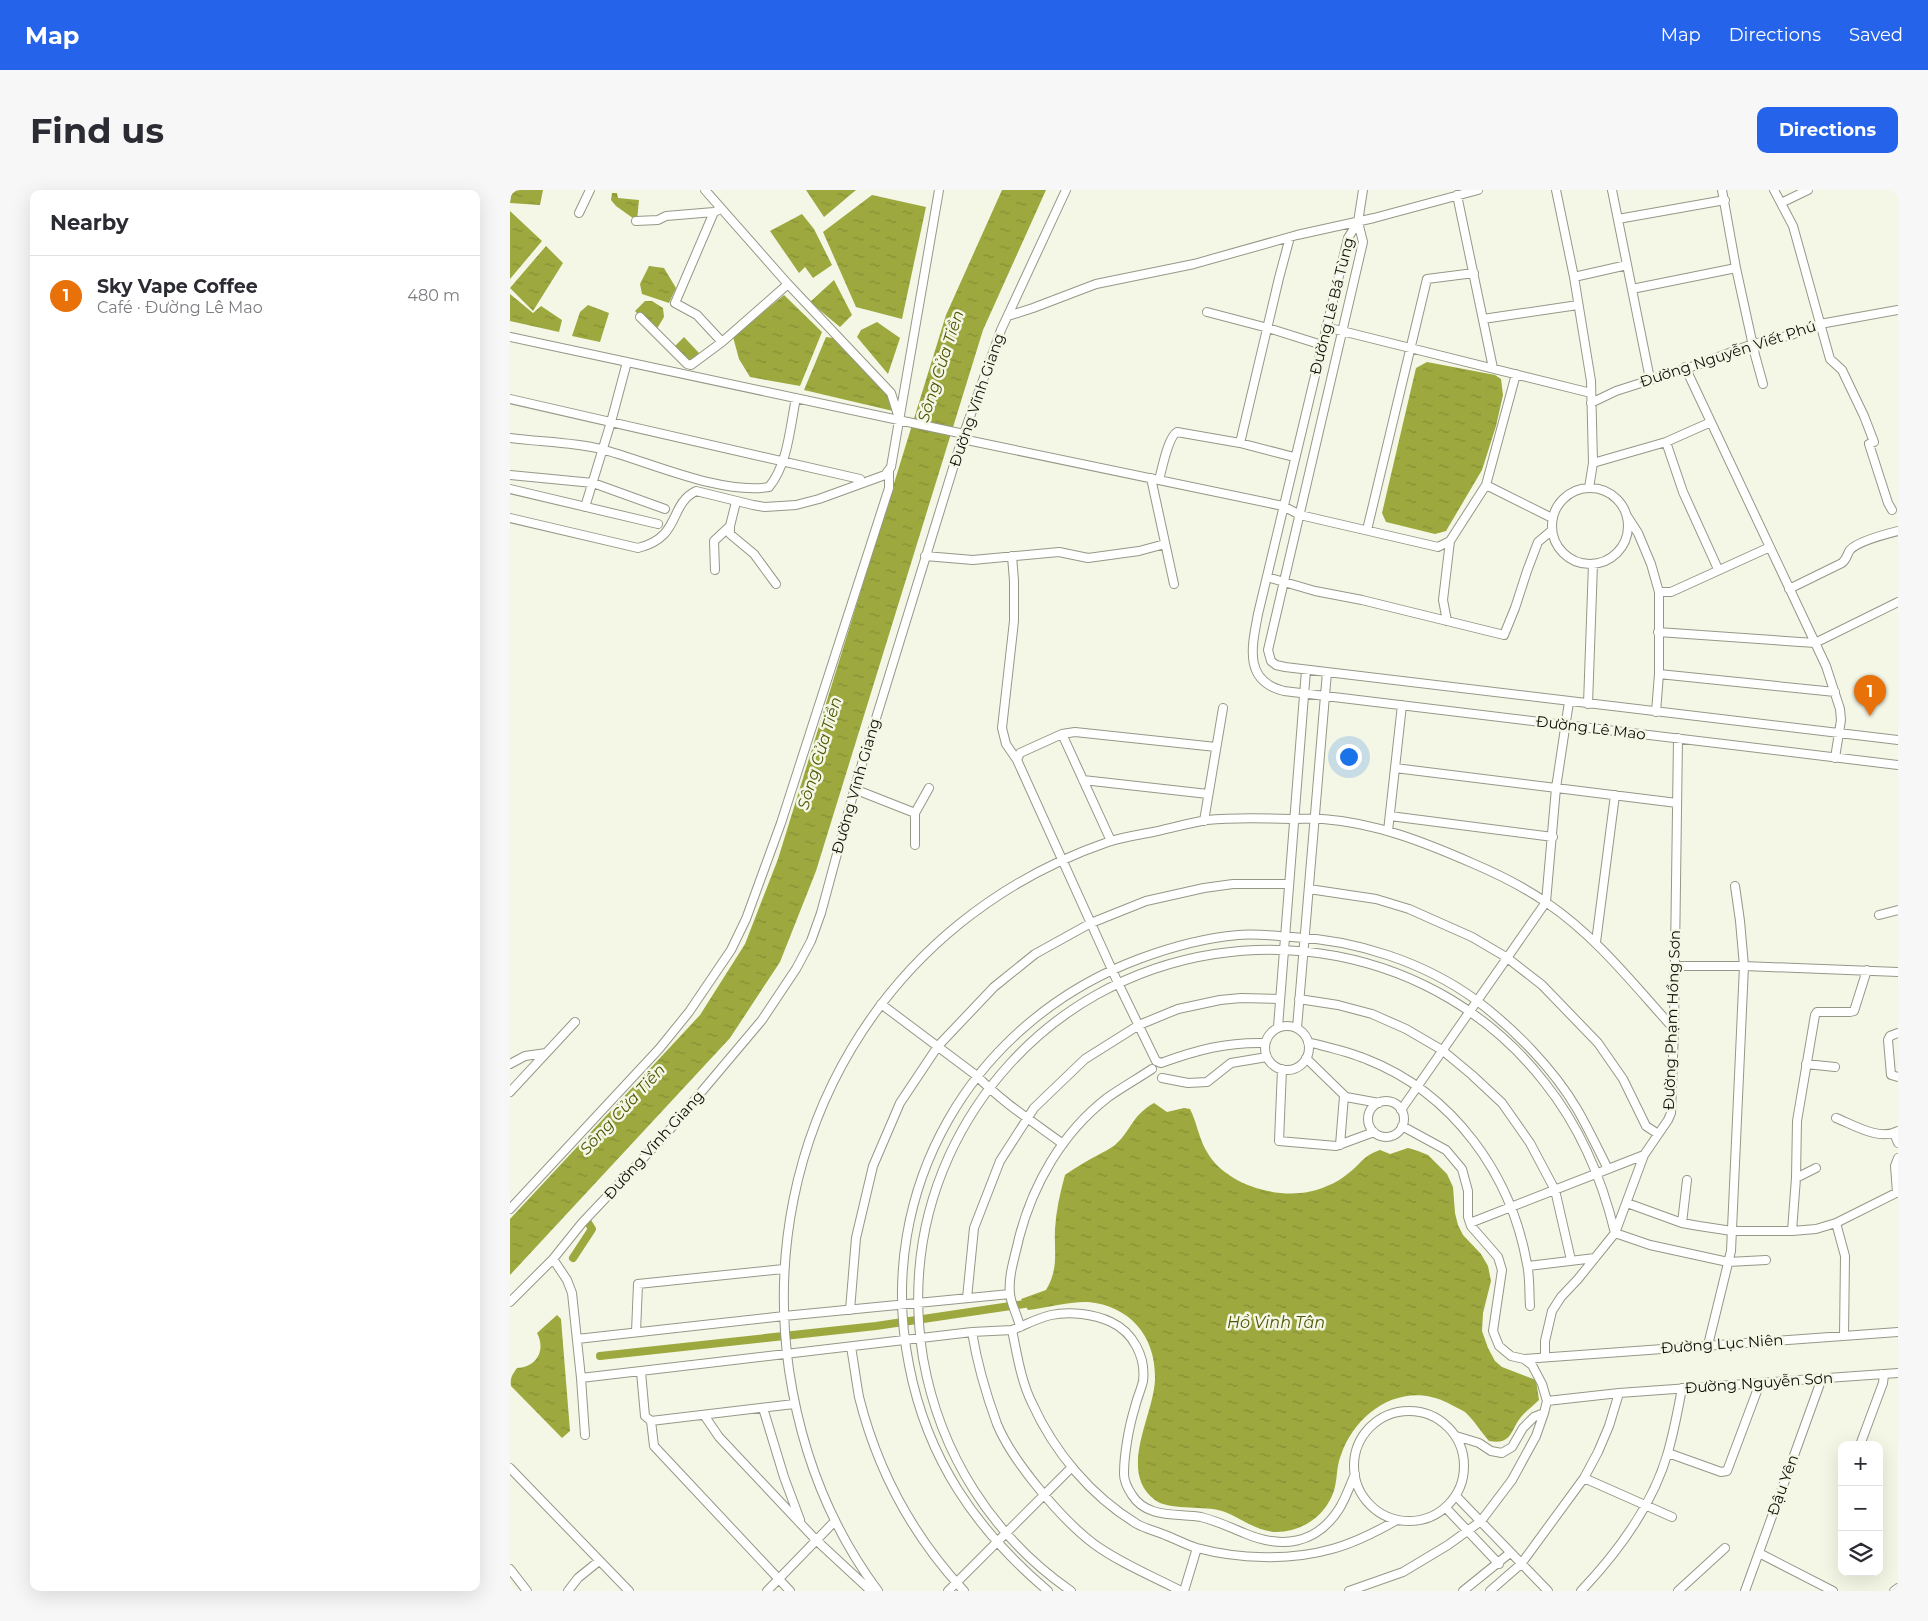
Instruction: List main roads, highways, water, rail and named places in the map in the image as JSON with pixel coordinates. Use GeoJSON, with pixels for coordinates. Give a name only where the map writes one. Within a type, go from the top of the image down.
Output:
{"type":"FeatureCollection","features":[{"type":"Feature","properties":{"kind":"water"},"geometry":{"type":"Polygon","coordinates":[[[512,190],[543,190],[540,205],[510,203],[512,190]]]}},
{"type":"Feature","properties":{"kind":"water"},"geometry":{"type":"Polygon","coordinates":[[[806,190],[856,190],[824,217],[806,190]]]}},
{"type":"Feature","properties":{"kind":"water","name":"Sông Cửa Tiền"},"geometry":{"type":"Polygon","coordinates":[[[1002,190],[1046,190],[983,330],[816,871],[780,962],[730,1038],[510,1275],[510,1219],[700,1015],[745,944],[778,859],[946,315],[1002,190]]]}},
{"type":"Feature","properties":{"kind":"water"},"geometry":{"type":"Polygon","coordinates":[[[612,193],[617,193],[618,198],[639,200],[637,221],[616,206],[611,200],[612,193]]]}},
{"type":"Feature","properties":{"kind":"water"},"geometry":{"type":"Polygon","coordinates":[[[872,195],[926,207],[902,319],[856,307],[823,232],[872,195]]]}},
{"type":"Feature","properties":{"kind":"water"},"geometry":{"type":"Polygon","coordinates":[[[510,211],[542,241],[510,279],[510,211]]]}},
{"type":"Feature","properties":{"kind":"water"},"geometry":{"type":"Polygon","coordinates":[[[802,214],[814,229],[832,265],[813,278],[805,267],[799,273],[770,231],[802,214]]]}},
{"type":"Feature","properties":{"kind":"water"},"geometry":{"type":"Polygon","coordinates":[[[546,246],[563,263],[533,311],[510,288],[546,246]]]}},
{"type":"Feature","properties":{"kind":"water"},"geometry":{"type":"Polygon","coordinates":[[[649,266],[664,268],[676,288],[669,303],[642,294],[640,284],[649,266]]]}},
{"type":"Feature","properties":{"kind":"water"},"geometry":{"type":"Polygon","coordinates":[[[834,280],[852,315],[840,327],[810,302],[834,280]]]}},
{"type":"Feature","properties":{"kind":"water"},"geometry":{"type":"Polygon","coordinates":[[[510,294],[533,313],[541,306],[562,320],[559,332],[510,321],[510,294]]]}},
{"type":"Feature","properties":{"kind":"water"},"geometry":{"type":"Polygon","coordinates":[[[784,295],[822,332],[800,386],[750,377],[739,359],[733,337],[784,295]]]}},
{"type":"Feature","properties":{"kind":"water"},"geometry":{"type":"Polygon","coordinates":[[[645,301],[652,301],[663,308],[664,317],[655,332],[635,311],[645,301]]]}},
{"type":"Feature","properties":{"kind":"water"},"geometry":{"type":"Polygon","coordinates":[[[588,305],[609,313],[600,342],[572,336],[580,312],[588,305]]]}},
{"type":"Feature","properties":{"kind":"water"},"geometry":{"type":"Polygon","coordinates":[[[877,322],[900,338],[888,374],[857,337],[861,330],[877,322]]]}},
{"type":"Feature","properties":{"kind":"water"},"geometry":{"type":"Polygon","coordinates":[[[684,337],[699,353],[695,359],[689,361],[673,348],[684,337]]]}},
{"type":"Feature","properties":{"kind":"water"},"geometry":{"type":"Polygon","coordinates":[[[826,337],[833,338],[872,375],[888,395],[893,411],[804,390],[826,337]]]}},
{"type":"Feature","properties":{"kind":"water"},"geometry":{"type":"Polygon","coordinates":[[[1427,362],[1495,375],[1501,379],[1503,395],[1496,426],[1482,470],[1446,531],[1435,534],[1386,522],[1382,513],[1416,368],[1427,362]]]}},
{"type":"Feature","properties":{"kind":"water","name":"Hồ Vinh Tân"},"geometry":{"type":"Polygon","coordinates":[[[1154,1103],[1167,1112],[1184,1108],[1190,1109],[1204,1147],[1216,1165],[1244,1183],[1278,1193],[1312,1191],[1330,1185],[1347,1174],[1366,1157],[1380,1150],[1390,1154],[1408,1148],[1428,1155],[1447,1174],[1453,1187],[1458,1225],[1463,1235],[1481,1254],[1488,1266],[1491,1281],[1483,1313],[1482,1331],[1488,1348],[1495,1361],[1502,1367],[1536,1380],[1539,1400],[1521,1417],[1510,1436],[1502,1441],[1489,1441],[1465,1412],[1431,1397],[1414,1395],[1398,1398],[1383,1404],[1358,1425],[1348,1439],[1341,1455],[1334,1492],[1327,1505],[1311,1521],[1298,1528],[1283,1532],[1268,1531],[1253,1526],[1226,1512],[1176,1507],[1155,1500],[1144,1488],[1139,1474],[1140,1442],[1153,1394],[1155,1379],[1151,1349],[1138,1326],[1128,1317],[1103,1305],[1082,1302],[1028,1310],[1021,1299],[1046,1290],[1053,1275],[1056,1216],[1065,1175],[1115,1145],[1136,1118],[1154,1103]]]}},
{"type":"Feature","properties":{"kind":"water"},"geometry":{"type":"Polygon","coordinates":[[[557,1315],[561,1319],[570,1431],[562,1438],[511,1386],[512,1377],[517,1368],[530,1364],[538,1356],[540,1339],[537,1333],[557,1315]]]}},
{"type":"Feature","properties":{"kind":"waterway"},"geometry":{"type":"LineString","coordinates":[[573,1258],[592,1229],[587,1221]]}},
{"type":"Feature","properties":{"kind":"waterway"},"geometry":{"type":"LineString","coordinates":[[600,1356],[876,1326],[1024,1304]]}},
{"type":"Feature","properties":{"kind":"place","name":"Sky Vape Coffee"},"geometry":{"type":"Point","coordinates":[1870,716]}}]}
